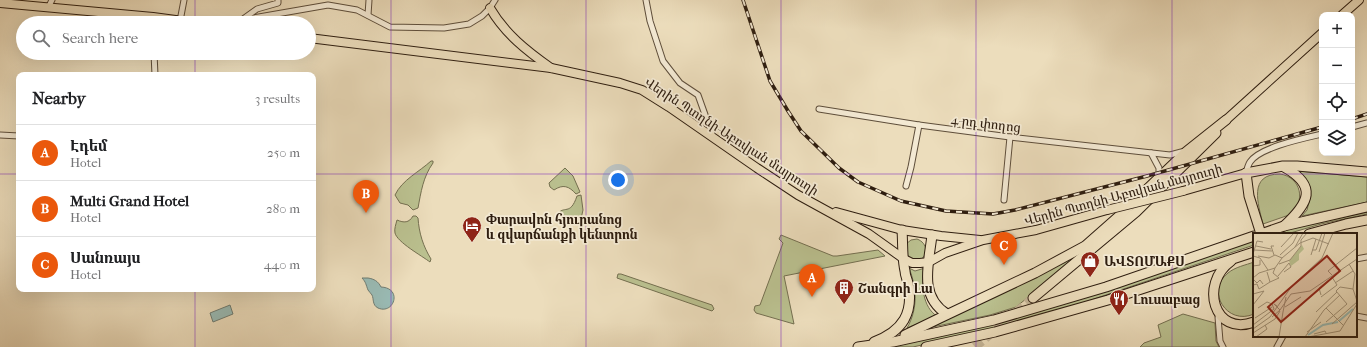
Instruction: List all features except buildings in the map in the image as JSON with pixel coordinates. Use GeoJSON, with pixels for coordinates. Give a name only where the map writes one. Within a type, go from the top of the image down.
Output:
{"type":"FeatureCollection","features":[{"type":"Feature","properties":{"kind":"highway"},"geometry":{"type":"LineString","coordinates":[[893,342],[947,314],[1035,274],[1085,246],[1119,216],[1187,151],[1226,120]]}},
{"type":"Feature","properties":{"kind":"highway"},"geometry":{"type":"LineString","coordinates":[[1033,298],[1136,212],[1214,136],[1226,120]]}},
{"type":"Feature","properties":{"kind":"highway"},"geometry":{"type":"LineString","coordinates":[[1280,228],[1299,211],[1304,204],[1306,196],[1306,189],[1302,180],[1295,173],[1283,166]]}},
{"type":"Feature","properties":{"kind":"highway"},"geometry":{"type":"LineString","coordinates":[[1261,233],[1249,196],[1246,173],[1283,166],[1367,172]]}},
{"type":"Feature","properties":{"kind":"highway"},"geometry":{"type":"LineString","coordinates":[[1264,233],[1367,207]]}},
{"type":"Feature","properties":{"kind":"highway"},"geometry":{"type":"LineString","coordinates":[[1313,233],[1367,220]]}},
{"type":"Feature","properties":{"kind":"highway"},"geometry":{"type":"LineString","coordinates":[[859,347],[878,340],[897,329],[907,315],[908,284],[905,271],[902,230]]}},
{"type":"Feature","properties":{"kind":"highway"},"geometry":{"type":"LineString","coordinates":[[932,235],[928,280],[930,295],[937,306],[947,314]]}},
{"type":"Feature","properties":{"kind":"highway"},"geometry":{"type":"LineString","coordinates":[[859,347],[893,342],[1001,318],[1106,287],[1253,236]]}},
{"type":"Feature","properties":{"kind":"highway"},"geometry":{"type":"LineString","coordinates":[[926,347],[995,332],[1108,300],[1253,252]]}},
{"type":"Feature","properties":{"kind":"highway"},"geometry":{"type":"LineString","coordinates":[[1237,257],[1221,270],[1215,283],[1213,301],[1216,309],[1230,322],[1238,324],[1253,322]]}},
{"type":"Feature","properties":{"kind":"main road"},"geometry":{"type":"LineString","coordinates":[[1345,12],[1359,0]]}},
{"type":"Feature","properties":{"kind":"main road"},"geometry":{"type":"LineString","coordinates":[[0,3],[50,4],[127,16]]}},
{"type":"Feature","properties":{"kind":"main road"},"geometry":{"type":"LineString","coordinates":[[490,8],[511,36],[523,48],[551,68]]}},
{"type":"Feature","properties":{"kind":"main road"},"geometry":{"type":"LineString","coordinates":[[1226,120],[1319,36]]}},
{"type":"Feature","properties":{"kind":"main road","name":"Վերին Պտղնի-Աբովյան մայրուղի"},"geometry":{"type":"LineString","coordinates":[[316,39],[551,68],[620,83],[642,90],[798,195],[869,234],[904,260],[920,263],[929,262],[945,253],[983,240],[1036,230],[1246,173]]}},
{"type":"Feature","properties":{"kind":"main road","name":"Վերին Պտղնի-Աբովյան մայրուղի"},"geometry":{"type":"LineString","coordinates":[[824,208],[902,230],[932,235],[983,240]]}},
{"type":"Feature","properties":{"kind":"street"},"geometry":{"type":"LineString","coordinates":[[181,16],[184,0]]}},
{"type":"Feature","properties":{"kind":"street"},"geometry":{"type":"LineString","coordinates":[[248,16],[257,9],[278,3],[278,0]]}},
{"type":"Feature","properties":{"kind":"street"},"geometry":{"type":"LineString","coordinates":[[368,15],[369,0]]}},
{"type":"Feature","properties":{"kind":"street"},"geometry":{"type":"LineString","coordinates":[[273,16],[328,6],[356,10],[390,27],[444,28],[469,24],[482,16],[495,0]]}},
{"type":"Feature","properties":{"kind":"street"},"geometry":{"type":"LineString","coordinates":[[646,0],[650,21],[663,61],[680,83],[698,95],[714,138]]}},
{"type":"Feature","properties":{"kind":"street"},"geometry":{"type":"LineString","coordinates":[[154,60],[154,72]]}},
{"type":"Feature","properties":{"kind":"street","name":"4-րդ փողոց"},"geometry":{"type":"LineString","coordinates":[[819,109],[919,125],[1010,137],[1170,155],[1187,151]]}},
{"type":"Feature","properties":{"kind":"street"},"geometry":{"type":"LineString","coordinates":[[1355,125],[1367,123]]}},
{"type":"Feature","properties":{"kind":"street"},"geometry":{"type":"LineString","coordinates":[[906,186],[919,125]]}},
{"type":"Feature","properties":{"kind":"street"},"geometry":{"type":"LineString","coordinates":[[0,135],[16,136]]}},
{"type":"Feature","properties":{"kind":"street"},"geometry":{"type":"LineString","coordinates":[[1246,173],[1250,162],[1261,153],[1293,141],[1319,135]]}},
{"type":"Feature","properties":{"kind":"street"},"geometry":{"type":"LineString","coordinates":[[1004,200],[1010,137]]}},
{"type":"Feature","properties":{"kind":"street"},"geometry":{"type":"LineString","coordinates":[[1151,153],[1159,168],[1158,178]]}},
{"type":"Feature","properties":{"kind":"street"},"geometry":{"type":"LineString","coordinates":[[1357,259],[1367,257]]}},
{"type":"Feature","properties":{"kind":"street"},"geometry":{"type":"LineString","coordinates":[[1222,316],[1218,318],[1220,341],[1223,347]]}},
{"type":"Feature","properties":{"kind":"street"},"geometry":{"type":"LineString","coordinates":[[1357,316],[1367,318]]}},
{"type":"Feature","properties":{"kind":"street"},"geometry":{"type":"LineString","coordinates":[[1275,347],[1282,337]]}},
{"type":"Feature","properties":{"kind":"green space"},"geometry":{"type":"Polygon","coordinates":[[[433,161],[433,163],[421,190],[418,208],[413,210],[408,205],[400,203],[395,195],[398,190],[406,181],[433,161]]]}},
{"type":"Feature","properties":{"kind":"green space"},"geometry":{"type":"Polygon","coordinates":[[[565,168],[573,176],[580,192],[576,194],[571,189],[566,187],[560,187],[554,190],[550,187],[549,183],[565,168]]]}},
{"type":"Feature","properties":{"kind":"green space"},"geometry":{"type":"Polygon","coordinates":[[[1296,171],[1367,177],[1367,202],[1302,216],[1307,210],[1310,198],[1296,171]]]}},
{"type":"Feature","properties":{"kind":"green space"},"geometry":{"type":"Polygon","coordinates":[[[1280,174],[1287,176],[1297,185],[1300,197],[1298,204],[1295,210],[1289,215],[1263,224],[1258,199],[1259,185],[1263,179],[1270,175],[1280,174]]]}},
{"type":"Feature","properties":{"kind":"green space"},"geometry":{"type":"Polygon","coordinates":[[[581,195],[583,210],[580,223],[558,218],[557,215],[562,210],[572,206],[577,196],[581,195]]]}},
{"type":"Feature","properties":{"kind":"green space"},"geometry":{"type":"Polygon","coordinates":[[[1367,209],[1367,214],[1321,224],[1290,233],[1275,233],[1288,228],[1367,209]]]}},
{"type":"Feature","properties":{"kind":"green space"},"geometry":{"type":"Polygon","coordinates":[[[413,216],[418,218],[420,234],[431,259],[430,262],[405,245],[395,233],[397,220],[406,222],[413,216]]]}},
{"type":"Feature","properties":{"kind":"green space"},"geometry":{"type":"Polygon","coordinates":[[[781,235],[833,256],[878,250],[885,256],[784,276],[794,324],[756,313],[754,310],[755,306],[760,305],[783,243],[779,239],[781,235]]]}},
{"type":"Feature","properties":{"kind":"green space"},"geometry":{"type":"Polygon","coordinates":[[[917,239],[923,243],[926,250],[922,259],[918,261],[907,258],[906,244],[911,240],[917,239]]]}},
{"type":"Feature","properties":{"kind":"green space"},"geometry":{"type":"Polygon","coordinates":[[[1253,240],[1253,245],[1076,305],[994,328],[913,347],[889,347],[1253,240]]]}},
{"type":"Feature","properties":{"kind":"green space"},"geometry":{"type":"Polygon","coordinates":[[[1081,254],[1016,307],[990,315],[923,329],[1081,254]]]}},
{"type":"Feature","properties":{"kind":"green space"},"geometry":{"type":"Polygon","coordinates":[[[1253,262],[1253,314],[1244,316],[1235,315],[1228,311],[1222,305],[1219,297],[1221,280],[1228,273],[1241,266],[1253,262]]]}},
{"type":"Feature","properties":{"kind":"green space"},"geometry":{"type":"Polygon","coordinates":[[[909,268],[915,271],[925,268],[923,281],[924,295],[932,312],[937,316],[907,328],[911,321],[915,306],[914,283],[909,268]]]}},
{"type":"Feature","properties":{"kind":"green space"},"geometry":{"type":"Polygon","coordinates":[[[618,274],[712,305],[714,309],[712,311],[617,278],[618,274]]]}},
{"type":"Feature","properties":{"kind":"green space"},"geometry":{"type":"Polygon","coordinates":[[[1183,314],[1215,323],[1216,341],[1219,347],[1140,347],[1144,343],[1161,337],[1158,325],[1183,314]]]}},
{"type":"Feature","properties":{"kind":"water"},"geometry":{"type":"Polygon","coordinates":[[[362,278],[368,278],[379,283],[381,287],[388,288],[392,292],[394,300],[392,305],[384,309],[378,308],[375,305],[372,295],[362,278]]]}},
{"type":"Feature","properties":{"kind":"water"},"geometry":{"type":"Polygon","coordinates":[[[230,305],[233,314],[213,322],[210,313],[230,305]]]}},
{"type":"Feature","properties":{"kind":"tunnel"},"geometry":{"type":"LineString","coordinates":[[975,347],[1033,298]]}},
{"type":"Feature","properties":{"kind":"railway"},"geometry":{"type":"LineString","coordinates":[[743,0],[770,81],[801,131],[839,168],[858,182],[901,201],[946,211],[993,214],[1015,210],[1147,176],[1319,128]]}},
{"type":"Feature","properties":{"kind":"railway"},"geometry":{"type":"LineString","coordinates":[[1355,118],[1367,114]]}},
{"type":"Feature","properties":{"kind":"place","name":"Multi Grand Hotel"},"geometry":{"type":"Point","coordinates":[366,213]}},
{"type":"Feature","properties":{"kind":"place","name":"Փարավոն հյուրանոց և զվարճանքի կենտրոն"},"geometry":{"type":"Point","coordinates":[472,243]}},
{"type":"Feature","properties":{"kind":"place","name":"Սանռայս"},"geometry":{"type":"Point","coordinates":[1004,265]}},
{"type":"Feature","properties":{"kind":"place","name":"ԱՎՏՈՄԱՔՍ"},"geometry":{"type":"Point","coordinates":[1090,278]}},
{"type":"Feature","properties":{"kind":"place","name":"Էդեմ"},"geometry":{"type":"Point","coordinates":[812,297]}},
{"type":"Feature","properties":{"kind":"place","name":"Շանգրի Լա"},"geometry":{"type":"Point","coordinates":[844,305]}},
{"type":"Feature","properties":{"kind":"place","name":"Լուսաբաց"},"geometry":{"type":"Point","coordinates":[1119,316]}}]}
